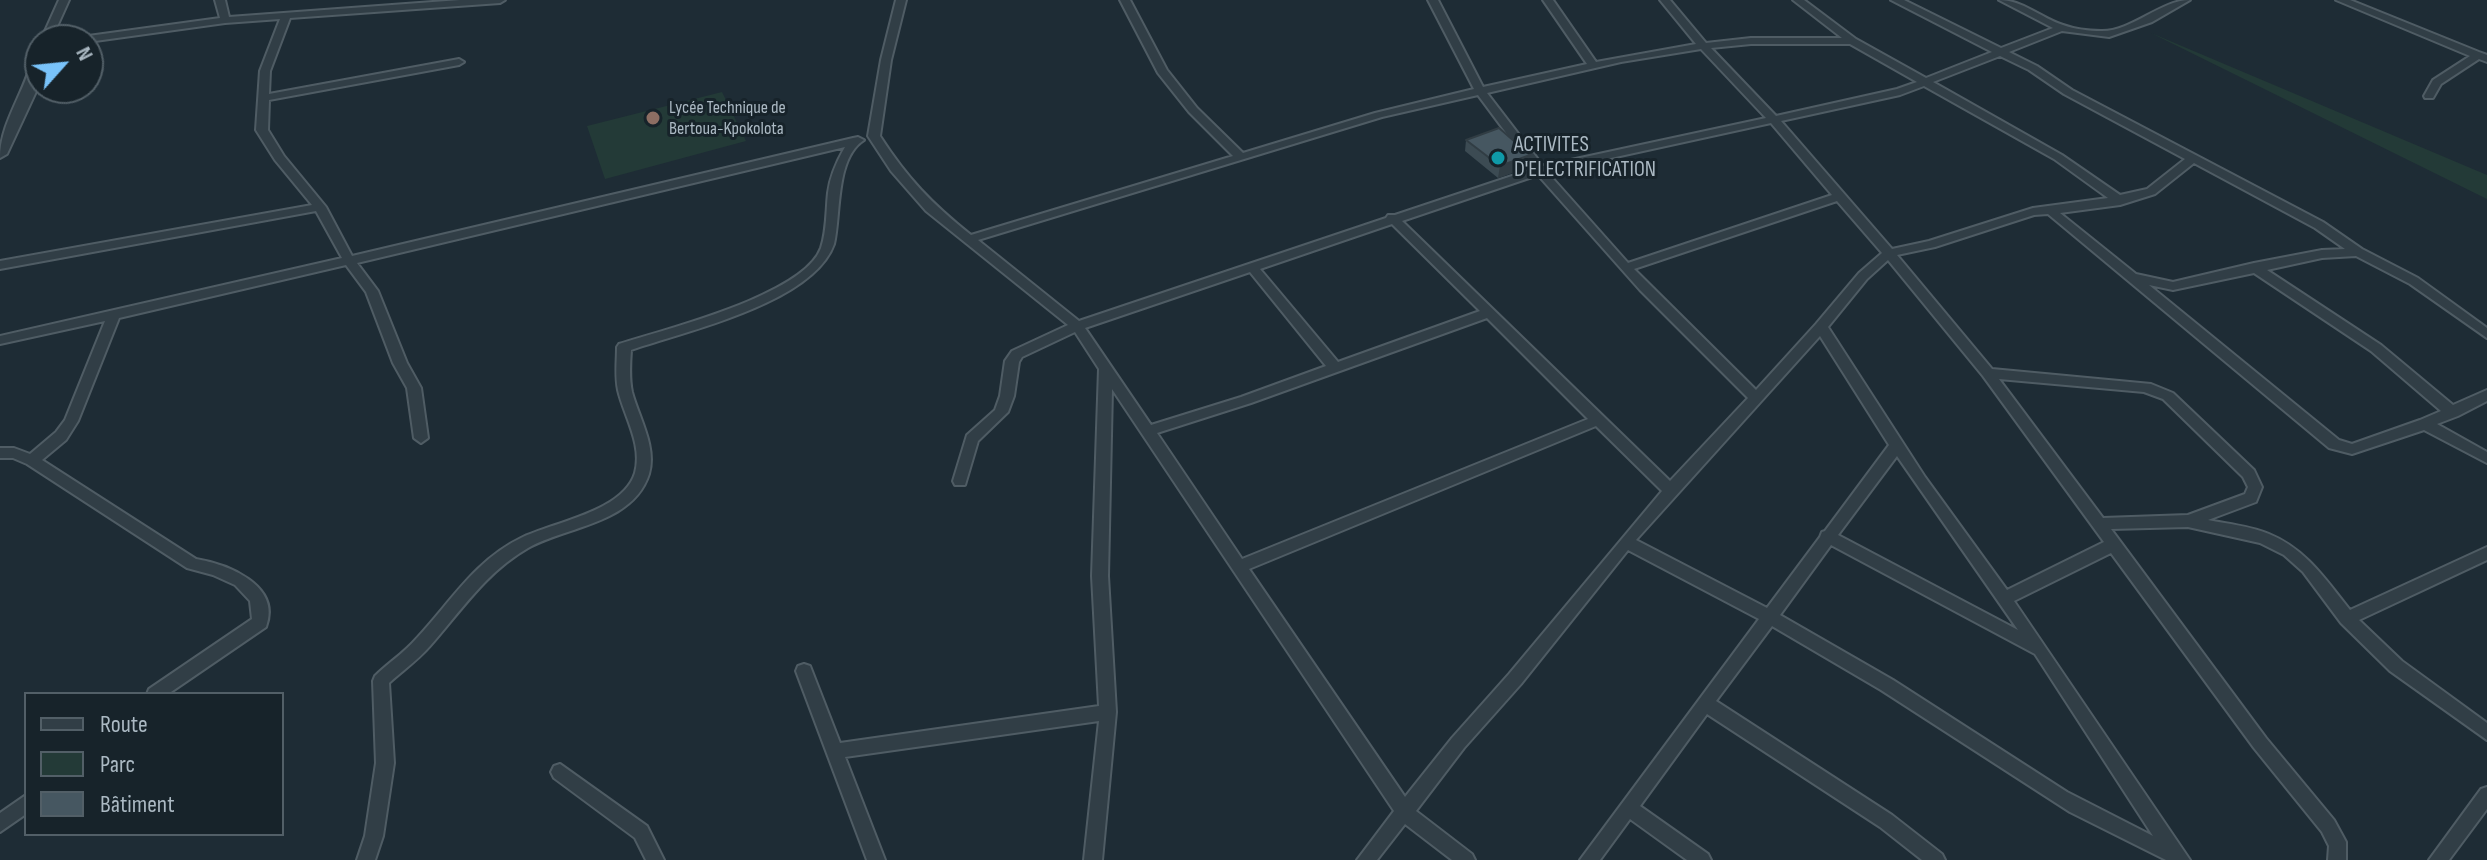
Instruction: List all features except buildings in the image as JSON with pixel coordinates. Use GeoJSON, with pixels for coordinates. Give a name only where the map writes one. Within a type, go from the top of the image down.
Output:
{"type":"FeatureCollection","features":[{"type":"Feature","properties":{"kind":"street"},"geometry":{"type":"LineString","coordinates":[[53,24],[64,0]]}},
{"type":"Feature","properties":{"kind":"street"},"geometry":{"type":"LineString","coordinates":[[220,0],[225,20]]}},
{"type":"Feature","properties":{"kind":"street"},"geometry":{"type":"LineString","coordinates":[[104,37],[378,3],[500,0]]}},
{"type":"Feature","properties":{"kind":"street"},"geometry":{"type":"LineString","coordinates":[[901,0],[886,60],[874,136],[895,169],[930,208],[1077,326],[1150,430],[1238,567],[1405,813],[1466,860]]}},
{"type":"Feature","properties":{"kind":"street"},"geometry":{"type":"LineString","coordinates":[[1125,0],[1162,71],[1193,110],[1242,158]]}},
{"type":"Feature","properties":{"kind":"street"},"geometry":{"type":"LineString","coordinates":[[1433,0],[1480,91],[1542,170],[1628,267],[1754,396]]}},
{"type":"Feature","properties":{"kind":"street"},"geometry":{"type":"LineString","coordinates":[[1548,0],[1593,65]]}},
{"type":"Feature","properties":{"kind":"street"},"geometry":{"type":"LineString","coordinates":[[1665,0],[1840,196],[1988,373],[2260,743],[2337,838],[2340,850],[2337,860]]}},
{"type":"Feature","properties":{"kind":"street"},"geometry":{"type":"LineString","coordinates":[[1798,0],[1852,41],[2081,171],[2120,201]]}},
{"type":"Feature","properties":{"kind":"street"},"geometry":{"type":"LineString","coordinates":[[1896,0],[2033,68],[2068,92],[2319,225],[2358,252],[2414,281],[2487,334]]}},
{"type":"Feature","properties":{"kind":"street"},"geometry":{"type":"LineString","coordinates":[[2004,0],[2061,28],[2105,35],[2148,20],[2185,0]]}},
{"type":"Feature","properties":{"kind":"street"},"geometry":{"type":"LineString","coordinates":[[2341,0],[2487,59]]}},
{"type":"Feature","properties":{"kind":"street"},"geometry":{"type":"LineString","coordinates":[[287,14],[265,71],[262,130],[279,158],[320,207],[348,259],[372,291],[400,363],[414,388],[421,438]]}},
{"type":"Feature","properties":{"kind":"street"},"geometry":{"type":"LineString","coordinates":[[960,481],[972,439],[1001,412],[1007,396],[1012,361],[1017,354],[1077,326],[1542,170],[1900,92],[2061,28]]}},
{"type":"Feature","properties":{"kind":"street"},"geometry":{"type":"LineString","coordinates":[[970,239],[1379,115],[1593,65],[1751,41],[1852,41]]}},
{"type":"Feature","properties":{"kind":"street"},"geometry":{"type":"LineString","coordinates":[[2429,96],[2437,82],[2448,78],[2474,59],[2475,54]]}},
{"type":"Feature","properties":{"kind":"street"},"geometry":{"type":"LineString","coordinates":[[263,98],[459,62]]}},
{"type":"Feature","properties":{"kind":"street"},"geometry":{"type":"LineString","coordinates":[[0,154],[24,102]]}},
{"type":"Feature","properties":{"kind":"street"},"geometry":{"type":"LineString","coordinates":[[0,340],[874,136]]}},
{"type":"Feature","properties":{"kind":"street"},"geometry":{"type":"LineString","coordinates":[[366,860],[374,836],[385,763],[381,681],[424,642],[484,570],[525,543],[603,511],[634,494],[643,471],[638,426],[624,384],[624,347],[759,300],[814,271],[826,251],[836,181],[853,141]]}},
{"type":"Feature","properties":{"kind":"street"},"geometry":{"type":"LineString","coordinates":[[1366,860],[1458,743],[1515,679],[1670,490],[1821,327],[1863,276],[1889,253],[2033,212],[2120,201],[2159,188],[2192,159]]}},
{"type":"Feature","properties":{"kind":"street"},"geometry":{"type":"LineString","coordinates":[[1628,267],[1840,196]]}},
{"type":"Feature","properties":{"kind":"street"},"geometry":{"type":"LineString","coordinates":[[0,265],[320,207]]}},
{"type":"Feature","properties":{"kind":"street"},"geometry":{"type":"LineString","coordinates":[[2050,210],[2334,444],[2352,449],[2453,413],[2487,395]]}},
{"type":"Feature","properties":{"kind":"street"},"geometry":{"type":"LineString","coordinates":[[1392,218],[1596,421],[1670,490]]}},
{"type":"Feature","properties":{"kind":"street"},"geometry":{"type":"LineString","coordinates":[[2130,278],[2173,286],[2322,254],[2358,252]]}},
{"type":"Feature","properties":{"kind":"street"},"geometry":{"type":"LineString","coordinates":[[1251,266],[1335,368]]}},
{"type":"Feature","properties":{"kind":"street"},"geometry":{"type":"LineString","coordinates":[[2254,267],[2376,348],[2453,413]]}},
{"type":"Feature","properties":{"kind":"street"},"geometry":{"type":"LineString","coordinates":[[1150,430],[1488,313]]}},
{"type":"Feature","properties":{"kind":"street"},"geometry":{"type":"LineString","coordinates":[[37,455],[61,436],[71,421],[114,315]]}},
{"type":"Feature","properties":{"kind":"street"},"geometry":{"type":"LineString","coordinates":[[1821,327],[1897,445],[2041,650],[2142,807],[2180,859]]}},
{"type":"Feature","properties":{"kind":"street"},"geometry":{"type":"LineString","coordinates":[[1093,860],[1108,712],[1100,576],[1106,366]]}},
{"type":"Feature","properties":{"kind":"street"},"geometry":{"type":"LineString","coordinates":[[1988,373],[2127,383],[2168,396],[2249,474],[2255,487],[2251,498],[2188,521]]}},
{"type":"Feature","properties":{"kind":"street"},"geometry":{"type":"LineString","coordinates":[[1238,567],[1596,421]]}},
{"type":"Feature","properties":{"kind":"street"},"geometry":{"type":"LineString","coordinates":[[2425,424],[2487,458]]}},
{"type":"Feature","properties":{"kind":"street"},"geometry":{"type":"LineString","coordinates":[[1589,860],[1897,445]]}},
{"type":"Feature","properties":{"kind":"street"},"geometry":{"type":"LineString","coordinates":[[7,453],[37,455],[192,564],[207,566],[253,588],[263,608],[260,622],[158,692]]}},
{"type":"Feature","properties":{"kind":"street"},"geometry":{"type":"LineString","coordinates":[[2100,524],[2188,521],[2264,538],[2289,551],[2308,568],[2347,618],[2396,666],[2487,733]]}},
{"type":"Feature","properties":{"kind":"street"},"geometry":{"type":"LineString","coordinates":[[1827,536],[2041,650]]}},
{"type":"Feature","properties":{"kind":"street"},"geometry":{"type":"LineString","coordinates":[[1626,542],[1769,617],[1967,734],[2044,788],[2106,824],[2180,859]]}},
{"type":"Feature","properties":{"kind":"street"},"geometry":{"type":"LineString","coordinates":[[2005,598],[2115,544]]}},
{"type":"Feature","properties":{"kind":"street"},"geometry":{"type":"LineString","coordinates":[[2347,618],[2487,553]]}},
{"type":"Feature","properties":{"kind":"street"},"geometry":{"type":"LineString","coordinates":[[804,671],[876,860]]}},
{"type":"Feature","properties":{"kind":"street"},"geometry":{"type":"LineString","coordinates":[[1705,703],[1886,821],[1936,860]]}},
{"type":"Feature","properties":{"kind":"street"},"geometry":{"type":"LineString","coordinates":[[834,751],[1108,712]]}},
{"type":"Feature","properties":{"kind":"street"},"geometry":{"type":"LineString","coordinates":[[560,772],[641,832],[655,860]]}},
{"type":"Feature","properties":{"kind":"street"},"geometry":{"type":"LineString","coordinates":[[2438,860],[2487,795]]}},
{"type":"Feature","properties":{"kind":"street"},"geometry":{"type":"LineString","coordinates":[[0,824],[24,805]]}},
{"type":"Feature","properties":{"kind":"street"},"geometry":{"type":"LineString","coordinates":[[1628,808],[1702,860]]}},
{"type":"Feature","properties":{"kind":"green space"},"geometry":{"type":"Polygon","coordinates":[[[2151,33],[2487,175],[2487,199],[2151,33]]]}},
{"type":"Feature","properties":{"kind":"green space"},"geometry":{"type":"Polygon","coordinates":[[[722,92],[746,141],[605,179],[587,126],[722,92]]]}},
{"type":"Feature","properties":{"kind":"place","name":"Lycée Technique de Bertoua-Kpokolota"},"geometry":{"type":"Point","coordinates":[653,118]}},
{"type":"Feature","properties":{"kind":"place","name":"ACTIVITES D'ELECTRIFICATION"},"geometry":{"type":"Point","coordinates":[1498,158]}}]}
